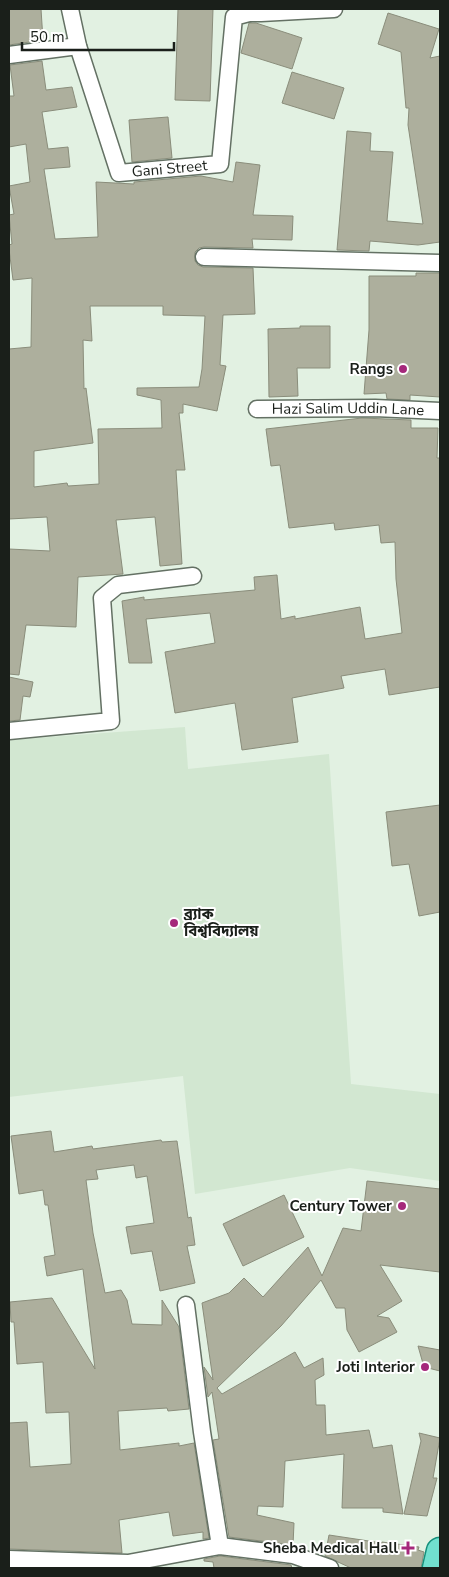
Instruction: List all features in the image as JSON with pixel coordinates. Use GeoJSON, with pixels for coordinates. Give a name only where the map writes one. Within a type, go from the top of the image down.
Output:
{"type":"FeatureCollection","features":[{"type":"Feature","properties":{"kind":"main road"},"geometry":{"type":"LineString","coordinates":[[436,1568],[440,1551]]}},
{"type":"Feature","properties":{"kind":"street","name":"Gani Street"},"geometry":{"type":"LineString","coordinates":[[70,9],[78,46],[120,173],[220,164],[234,17],[249,11],[334,9]]}},
{"type":"Feature","properties":{"kind":"street"},"geometry":{"type":"LineString","coordinates":[[9,55],[78,46]]}},
{"type":"Feature","properties":{"kind":"street"},"geometry":{"type":"LineString","coordinates":[[204,257],[440,263]]}},
{"type":"Feature","properties":{"kind":"street","name":"Hazi Salim Uddin Lane"},"geometry":{"type":"LineString","coordinates":[[257,409],[375,408],[440,411]]}},
{"type":"Feature","properties":{"kind":"street"},"geometry":{"type":"LineString","coordinates":[[9,731],[111,721],[102,598],[118,585],[193,576]]}},
{"type":"Feature","properties":{"kind":"street"},"geometry":{"type":"LineString","coordinates":[[186,1305],[202,1432],[220,1546]]}},
{"type":"Feature","properties":{"kind":"street"},"geometry":{"type":"LineString","coordinates":[[9,1559],[128,1563],[220,1546],[292,1555],[330,1568]]}},
{"type":"Feature","properties":{"kind":"shaded area","name":"ব্র্যাক বিশ্ববিদ্যালয়"},"geometry":{"type":"Polygon","coordinates":[[[185,727],[188,769],[329,754],[351,1084],[440,1094],[440,1181],[350,1168],[195,1194],[183,1076],[9,1097],[9,740],[185,727]]]}},
{"type":"Feature","properties":{"kind":"building"},"geometry":{"type":"Polygon","coordinates":[[[9,9],[41,9],[43,40],[9,45],[9,9]]]}},
{"type":"Feature","properties":{"kind":"building"},"geometry":{"type":"Polygon","coordinates":[[[178,9],[213,9],[210,101],[175,100],[178,9]]]}},
{"type":"Feature","properties":{"kind":"building"},"geometry":{"type":"Polygon","coordinates":[[[388,13],[439,29],[430,58],[440,56],[440,242],[418,245],[370,241],[369,251],[337,250],[347,131],[371,133],[370,151],[393,152],[387,221],[423,224],[408,125],[409,108],[406,108],[401,52],[378,44],[388,13]]]}},
{"type":"Feature","properties":{"kind":"building"},"geometry":{"type":"Polygon","coordinates":[[[249,23],[256,23],[302,38],[292,69],[241,53],[249,23]]]}},
{"type":"Feature","properties":{"kind":"building"},"geometry":{"type":"Polygon","coordinates":[[[42,61],[46,90],[72,87],[77,107],[42,112],[48,149],[68,147],[70,167],[44,169],[55,239],[98,237],[96,182],[134,184],[134,182],[201,176],[233,182],[236,162],[260,165],[253,215],[293,216],[292,240],[252,239],[253,248],[204,247],[199,248],[195,252],[195,261],[203,267],[253,268],[255,314],[223,315],[220,365],[226,366],[217,411],[183,404],[183,413],[179,413],[185,470],[176,470],[182,564],[160,566],[155,517],[116,520],[123,574],[78,577],[76,627],[26,625],[19,675],[9,674],[9,549],[50,551],[47,517],[9,519],[9,349],[31,347],[32,278],[13,280],[9,249],[9,245],[12,244],[9,215],[14,214],[9,186],[30,182],[26,144],[9,147],[9,96],[14,96],[10,65],[42,61]],[[90,306],[92,341],[83,340],[84,389],[86,388],[93,443],[34,451],[34,487],[67,483],[68,486],[99,484],[98,429],[162,428],[161,400],[137,395],[137,388],[199,387],[205,316],[163,315],[163,306],[90,306]]]}},
{"type":"Feature","properties":{"kind":"building"},"geometry":{"type":"Polygon","coordinates":[[[292,72],[344,88],[334,119],[282,103],[292,72]]]}},
{"type":"Feature","properties":{"kind":"building"},"geometry":{"type":"Polygon","coordinates":[[[168,117],[172,158],[132,162],[129,120],[168,117]]]}},
{"type":"Feature","properties":{"kind":"building"},"geometry":{"type":"Polygon","coordinates":[[[416,273],[440,273],[440,397],[410,395],[410,400],[387,399],[386,393],[364,394],[369,330],[369,276],[416,276],[416,273]]]}},
{"type":"Feature","properties":{"kind":"building"},"geometry":{"type":"Polygon","coordinates":[[[300,326],[330,326],[330,368],[297,368],[298,396],[269,397],[268,329],[300,328],[300,326]]]}},
{"type":"Feature","properties":{"kind":"building"},"geometry":{"type":"Polygon","coordinates":[[[362,418],[411,420],[411,428],[438,428],[437,458],[440,458],[440,687],[389,695],[385,669],[341,676],[344,688],[292,698],[298,742],[242,750],[235,703],[175,713],[165,652],[215,643],[210,613],[146,619],[152,663],[129,663],[122,601],[144,597],[144,600],[255,590],[254,577],[277,575],[281,619],[295,616],[295,619],[360,607],[365,639],[402,633],[396,579],[395,542],[381,543],[379,525],[335,530],[334,523],[289,528],[280,465],[271,466],[266,429],[362,418]]]}},
{"type":"Feature","properties":{"kind":"building"},"geometry":{"type":"Polygon","coordinates":[[[9,677],[33,682],[30,697],[23,696],[20,720],[9,721],[9,677]]]}},
{"type":"Feature","properties":{"kind":"building"},"geometry":{"type":"Polygon","coordinates":[[[440,805],[440,912],[419,916],[409,864],[392,866],[386,812],[440,805]]]}},
{"type":"Feature","properties":{"kind":"building"},"geometry":{"type":"Polygon","coordinates":[[[51,1131],[54,1152],[92,1146],[93,1149],[161,1140],[162,1142],[177,1141],[188,1218],[191,1217],[195,1245],[187,1246],[195,1283],[160,1291],[152,1251],[131,1254],[126,1227],[154,1223],[147,1176],[136,1178],[134,1165],[96,1170],[98,1179],[86,1180],[93,1233],[105,1293],[121,1290],[127,1300],[132,1324],[162,1325],[162,1300],[179,1327],[189,1409],[168,1411],[167,1408],[118,1411],[120,1450],[179,1443],[179,1446],[194,1443],[209,1538],[203,1539],[203,1532],[173,1536],[169,1512],[119,1520],[122,1553],[9,1549],[9,1423],[27,1422],[30,1467],[71,1464],[69,1412],[46,1413],[43,1362],[17,1364],[14,1322],[11,1322],[10,1302],[52,1298],[95,1369],[83,1269],[47,1276],[44,1257],[55,1255],[48,1205],[45,1205],[43,1190],[19,1194],[11,1136],[51,1131]]]}},
{"type":"Feature","properties":{"kind":"building"},"geometry":{"type":"Polygon","coordinates":[[[367,1181],[440,1189],[440,1272],[380,1265],[402,1301],[377,1316],[389,1318],[397,1332],[359,1352],[347,1330],[345,1308],[336,1308],[321,1280],[281,1326],[217,1388],[222,1394],[295,1352],[304,1368],[323,1358],[324,1375],[315,1380],[316,1405],[325,1405],[326,1435],[369,1430],[373,1448],[392,1445],[403,1514],[383,1512],[383,1508],[342,1508],[344,1454],[285,1461],[283,1507],[258,1506],[257,1515],[294,1523],[293,1545],[229,1537],[213,1440],[219,1439],[212,1392],[208,1397],[204,1367],[213,1380],[202,1303],[229,1293],[244,1278],[263,1297],[308,1247],[322,1276],[343,1228],[361,1231],[367,1181]]]}},
{"type":"Feature","properties":{"kind":"building"},"geometry":{"type":"Polygon","coordinates":[[[284,1195],[304,1237],[243,1266],[223,1224],[284,1195]]]}},
{"type":"Feature","properties":{"kind":"building"},"geometry":{"type":"Polygon","coordinates":[[[418,1346],[440,1350],[440,1371],[424,1367],[418,1346]]]}},
{"type":"Feature","properties":{"kind":"building"},"geometry":{"type":"Polygon","coordinates":[[[419,1433],[440,1438],[433,1478],[437,1478],[427,1516],[404,1514],[421,1441],[419,1433]]]}},
{"type":"Feature","properties":{"kind":"building"},"geometry":{"type":"Polygon","coordinates":[[[329,1535],[419,1547],[418,1550],[424,1552],[421,1568],[351,1568],[325,1556],[329,1535]]]}},
{"type":"Feature","properties":{"kind":"building"},"geometry":{"type":"Polygon","coordinates":[[[220,1556],[291,1565],[292,1568],[214,1568],[213,1562],[204,1561],[204,1559],[220,1556]]]}},
{"type":"Feature","properties":{"kind":"place","name":"Rangs"},"geometry":{"type":"Point","coordinates":[403,369]}},
{"type":"Feature","properties":{"kind":"place","name":"ব্র্যাক বিশ্ববিদ্যালয়"},"geometry":{"type":"Point","coordinates":[174,923]}},
{"type":"Feature","properties":{"kind":"place","name":"Century Tower"},"geometry":{"type":"Point","coordinates":[402,1206]}},
{"type":"Feature","properties":{"kind":"place","name":"Joti Interior"},"geometry":{"type":"Point","coordinates":[425,1367]}},
{"type":"Feature","properties":{"kind":"place","name":"Sheba Medical Hall"},"geometry":{"type":"Point","coordinates":[408,1548]}}]}
